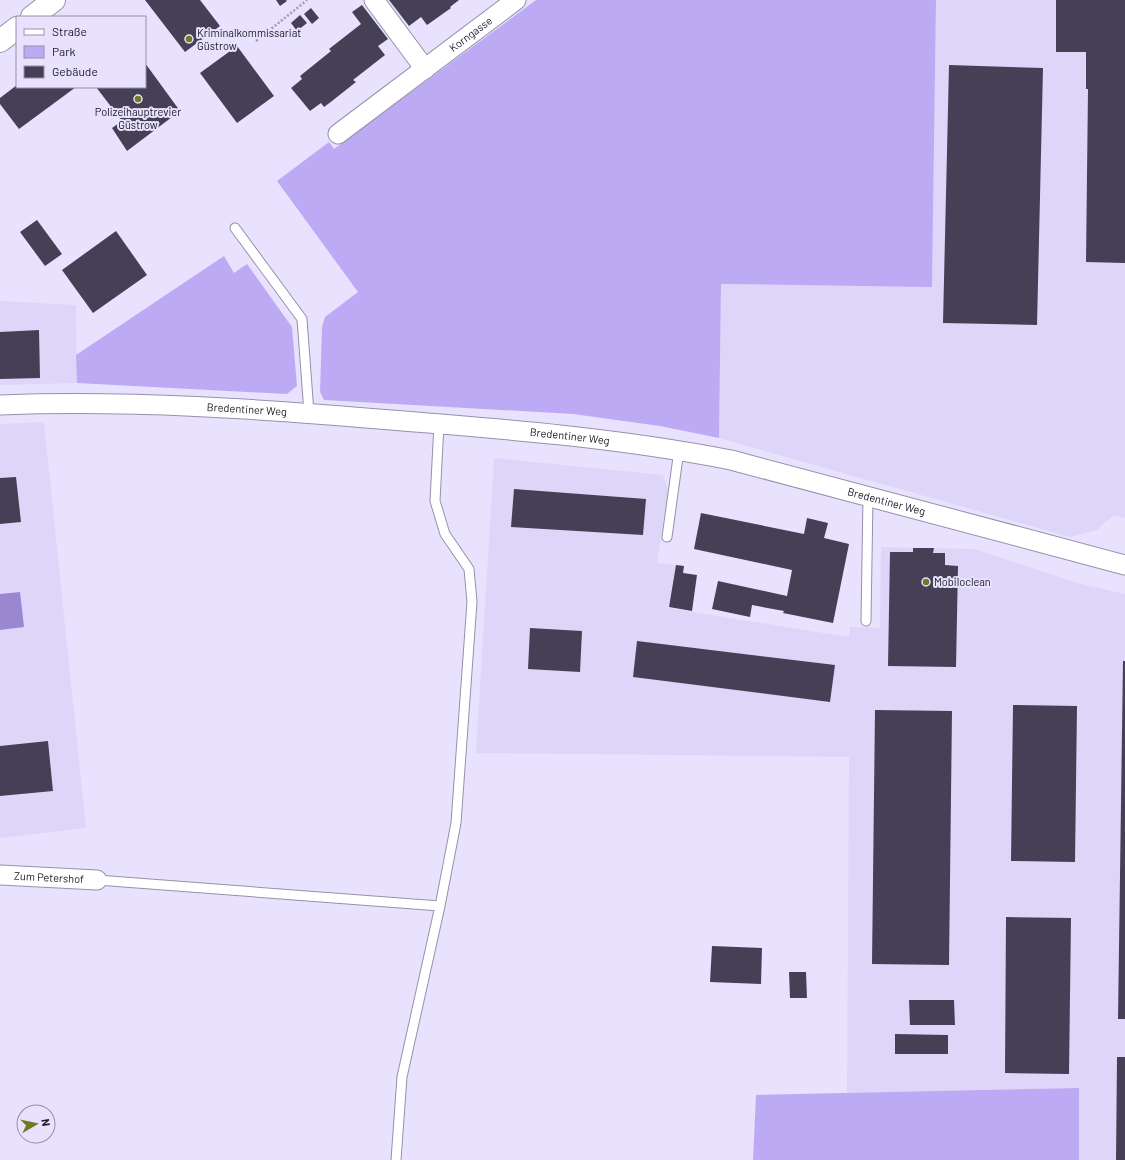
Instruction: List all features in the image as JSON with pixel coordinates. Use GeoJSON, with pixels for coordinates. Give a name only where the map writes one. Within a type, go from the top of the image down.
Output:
{"type":"FeatureCollection","features":[{"type":"Feature","properties":{"kind":"main road"},"geometry":{"type":"LineString","coordinates":[[0,41],[16,29]]}},
{"type":"Feature","properties":{"kind":"street"},"geometry":{"type":"LineString","coordinates":[[374,0],[425,69]]}},
{"type":"Feature","properties":{"kind":"street","name":"Korngasse"},"geometry":{"type":"LineString","coordinates":[[338,134],[516,0]]}},
{"type":"Feature","properties":{"kind":"street","name":"Bredentiner Weg"},"geometry":{"type":"LineString","coordinates":[[0,405],[106,404],[199,406],[309,413],[540,432],[616,441],[679,450],[731,460],[1125,565]]}},
{"type":"Feature","properties":{"kind":"street","name":"Zum Petershof"},"geometry":{"type":"LineString","coordinates":[[0,875],[97,880]]}},
{"type":"Feature","properties":{"kind":"lane"},"geometry":{"type":"LineString","coordinates":[[235,228],[302,320],[309,413]]}},
{"type":"Feature","properties":{"kind":"lane"},"geometry":{"type":"LineString","coordinates":[[396,1160],[402,1077],[440,906],[456,823],[472,602],[469,569],[445,534],[435,501],[439,424]]}},
{"type":"Feature","properties":{"kind":"lane"},"geometry":{"type":"LineString","coordinates":[[667,537],[679,450]]}},
{"type":"Feature","properties":{"kind":"lane"},"geometry":{"type":"LineString","coordinates":[[866,621],[868,497]]}},
{"type":"Feature","properties":{"kind":"lane"},"geometry":{"type":"LineString","coordinates":[[97,880],[440,906]]}},
{"type":"Feature","properties":{"kind":"path"},"geometry":{"type":"LineString","coordinates":[[256,40],[307,0]]}},
{"type":"Feature","properties":{"kind":"shaded area"},"geometry":{"type":"Polygon","coordinates":[[[936,0],[1125,0],[1125,518],[1114,515],[1097,530],[1070,537],[719,438],[721,284],[932,286],[936,0]]]}},
{"type":"Feature","properties":{"kind":"shaded area"},"geometry":{"type":"Polygon","coordinates":[[[0,301],[76,305],[77,383],[0,385],[0,301]]]}},
{"type":"Feature","properties":{"kind":"shaded area"},"geometry":{"type":"Polygon","coordinates":[[[44,422],[86,828],[0,838],[0,424],[44,422]]]}},
{"type":"Feature","properties":{"kind":"shaded area"},"geometry":{"type":"Polygon","coordinates":[[[494,458],[663,475],[668,490],[657,563],[676,565],[668,608],[849,637],[850,627],[880,628],[881,547],[974,549],[1081,584],[1125,594],[1125,1160],[1079,1160],[1079,1088],[847,1093],[849,757],[476,753],[494,458]]]}},
{"type":"Feature","properties":{"kind":"shaded area"},"geometry":{"type":"Polygon","coordinates":[[[20,592],[24,627],[0,630],[0,594],[20,592]]]}},
{"type":"Feature","properties":{"kind":"green space"},"geometry":{"type":"Polygon","coordinates":[[[536,0],[936,0],[932,287],[721,284],[719,438],[660,426],[573,414],[324,400],[320,392],[322,327],[325,317],[358,292],[277,181],[329,142],[334,149],[536,0]]]}},
{"type":"Feature","properties":{"kind":"green space"},"geometry":{"type":"Polygon","coordinates":[[[224,256],[234,273],[247,264],[292,327],[297,386],[287,394],[77,383],[76,355],[224,256]]]}},
{"type":"Feature","properties":{"kind":"green space"},"geometry":{"type":"Polygon","coordinates":[[[1079,1088],[1079,1160],[753,1160],[756,1095],[1079,1088]]]}},
{"type":"Feature","properties":{"kind":"building","name":"Kriminalkommissariat Güstrow"},"geometry":{"type":"Polygon","coordinates":[[[145,0],[200,0],[220,26],[185,52],[145,0]]]}},
{"type":"Feature","properties":{"kind":"building"},"geometry":{"type":"Polygon","coordinates":[[[276,0],[286,0],[287,1],[280,6],[276,0]]]}},
{"type":"Feature","properties":{"kind":"building"},"geometry":{"type":"Polygon","coordinates":[[[389,0],[459,0],[450,7],[451,8],[427,25],[421,17],[409,26],[389,0]]]}},
{"type":"Feature","properties":{"kind":"building"},"geometry":{"type":"Polygon","coordinates":[[[1056,0],[1125,0],[1125,263],[1086,262],[1088,89],[1086,89],[1086,52],[1056,52],[1056,0]]]}},
{"type":"Feature","properties":{"kind":"building"},"geometry":{"type":"Polygon","coordinates":[[[362,5],[388,39],[378,46],[385,55],[353,80],[356,82],[324,107],[321,103],[310,111],[291,88],[302,79],[300,76],[331,51],[329,49],[361,24],[352,12],[362,5]]]}},
{"type":"Feature","properties":{"kind":"building"},"geometry":{"type":"Polygon","coordinates":[[[311,8],[319,18],[312,24],[304,14],[311,8]]]}},
{"type":"Feature","properties":{"kind":"building"},"geometry":{"type":"Polygon","coordinates":[[[300,15],[307,23],[297,31],[291,23],[300,15]]]}},
{"type":"Feature","properties":{"kind":"building"},"geometry":{"type":"Polygon","coordinates":[[[237,46],[274,96],[237,123],[200,73],[237,46]]]}},
{"type":"Feature","properties":{"kind":"building","name":"Polizeihauptrevier Güstrow"},"geometry":{"type":"Polygon","coordinates":[[[146,64],[180,111],[127,151],[112,128],[122,121],[97,88],[146,88],[146,64]]]}},
{"type":"Feature","properties":{"kind":"building"},"geometry":{"type":"Polygon","coordinates":[[[949,65],[1043,68],[1037,325],[943,323],[949,65]]]}},
{"type":"Feature","properties":{"kind":"building"},"geometry":{"type":"Polygon","coordinates":[[[16,86],[16,88],[75,88],[19,129],[0,104],[0,98],[16,86]]]}},
{"type":"Feature","properties":{"kind":"building"},"geometry":{"type":"Polygon","coordinates":[[[37,220],[62,254],[45,266],[20,232],[37,220]]]}},
{"type":"Feature","properties":{"kind":"building"},"geometry":{"type":"Polygon","coordinates":[[[116,231],[147,275],[93,313],[62,270],[116,231]]]}},
{"type":"Feature","properties":{"kind":"building"},"geometry":{"type":"Polygon","coordinates":[[[39,330],[40,378],[0,379],[0,332],[39,330]]]}},
{"type":"Feature","properties":{"kind":"building"},"geometry":{"type":"Polygon","coordinates":[[[16,477],[21,522],[0,524],[0,478],[16,477]]]}},
{"type":"Feature","properties":{"kind":"building"},"geometry":{"type":"Polygon","coordinates":[[[514,489],[646,499],[643,535],[511,527],[514,489]]]}},
{"type":"Feature","properties":{"kind":"building"},"geometry":{"type":"Polygon","coordinates":[[[701,513],[804,534],[807,518],[828,523],[824,538],[849,544],[833,623],[752,605],[750,617],[712,609],[718,581],[787,596],[792,570],[694,549],[701,513]]]}},
{"type":"Feature","properties":{"kind":"building"},"geometry":{"type":"Polygon","coordinates":[[[913,548],[934,548],[933,553],[945,553],[945,565],[958,566],[956,667],[888,666],[890,552],[913,552],[913,548]]]}},
{"type":"Feature","properties":{"kind":"building"},"geometry":{"type":"Polygon","coordinates":[[[676,565],[684,566],[683,573],[697,575],[692,611],[669,607],[676,565]]]}},
{"type":"Feature","properties":{"kind":"building"},"geometry":{"type":"Polygon","coordinates":[[[530,628],[582,631],[580,672],[528,669],[530,628]]]}},
{"type":"Feature","properties":{"kind":"building"},"geometry":{"type":"Polygon","coordinates":[[[637,641],[835,665],[830,702],[633,677],[637,641]]]}},
{"type":"Feature","properties":{"kind":"building"},"geometry":{"type":"Polygon","coordinates":[[[1123,661],[1125,661],[1125,1019],[1118,1019],[1123,661]]]}},
{"type":"Feature","properties":{"kind":"building"},"geometry":{"type":"Polygon","coordinates":[[[1013,705],[1077,706],[1075,862],[1011,861],[1013,705]]]}},
{"type":"Feature","properties":{"kind":"building"},"geometry":{"type":"Polygon","coordinates":[[[875,710],[952,711],[949,965],[872,964],[875,710]]]}},
{"type":"Feature","properties":{"kind":"building"},"geometry":{"type":"Polygon","coordinates":[[[48,741],[53,791],[0,796],[0,746],[48,741]]]}},
{"type":"Feature","properties":{"kind":"building"},"geometry":{"type":"Polygon","coordinates":[[[1006,917],[1071,918],[1069,1074],[1005,1073],[1006,917]]]}},
{"type":"Feature","properties":{"kind":"building"},"geometry":{"type":"Polygon","coordinates":[[[712,946],[762,948],[761,984],[710,982],[712,946]]]}},
{"type":"Feature","properties":{"kind":"building"},"geometry":{"type":"Polygon","coordinates":[[[789,972],[806,972],[807,998],[790,998],[789,972]]]}},
{"type":"Feature","properties":{"kind":"building"},"geometry":{"type":"Polygon","coordinates":[[[909,1000],[954,1000],[955,1025],[910,1025],[909,1000]]]}},
{"type":"Feature","properties":{"kind":"building"},"geometry":{"type":"Polygon","coordinates":[[[895,1034],[948,1035],[948,1054],[895,1054],[895,1034]]]}},
{"type":"Feature","properties":{"kind":"building"},"geometry":{"type":"Polygon","coordinates":[[[1117,1057],[1125,1057],[1125,1160],[1116,1160],[1117,1057]]]}},
{"type":"Feature","properties":{"kind":"place","name":"Kriminalkommissariat Güstrow"},"geometry":{"type":"Point","coordinates":[189,39]}},
{"type":"Feature","properties":{"kind":"place","name":"Polizeihauptrevier Güstrow"},"geometry":{"type":"Point","coordinates":[138,99]}},
{"type":"Feature","properties":{"kind":"place","name":"Mobiloclean"},"geometry":{"type":"Point","coordinates":[926,582]}}]}
